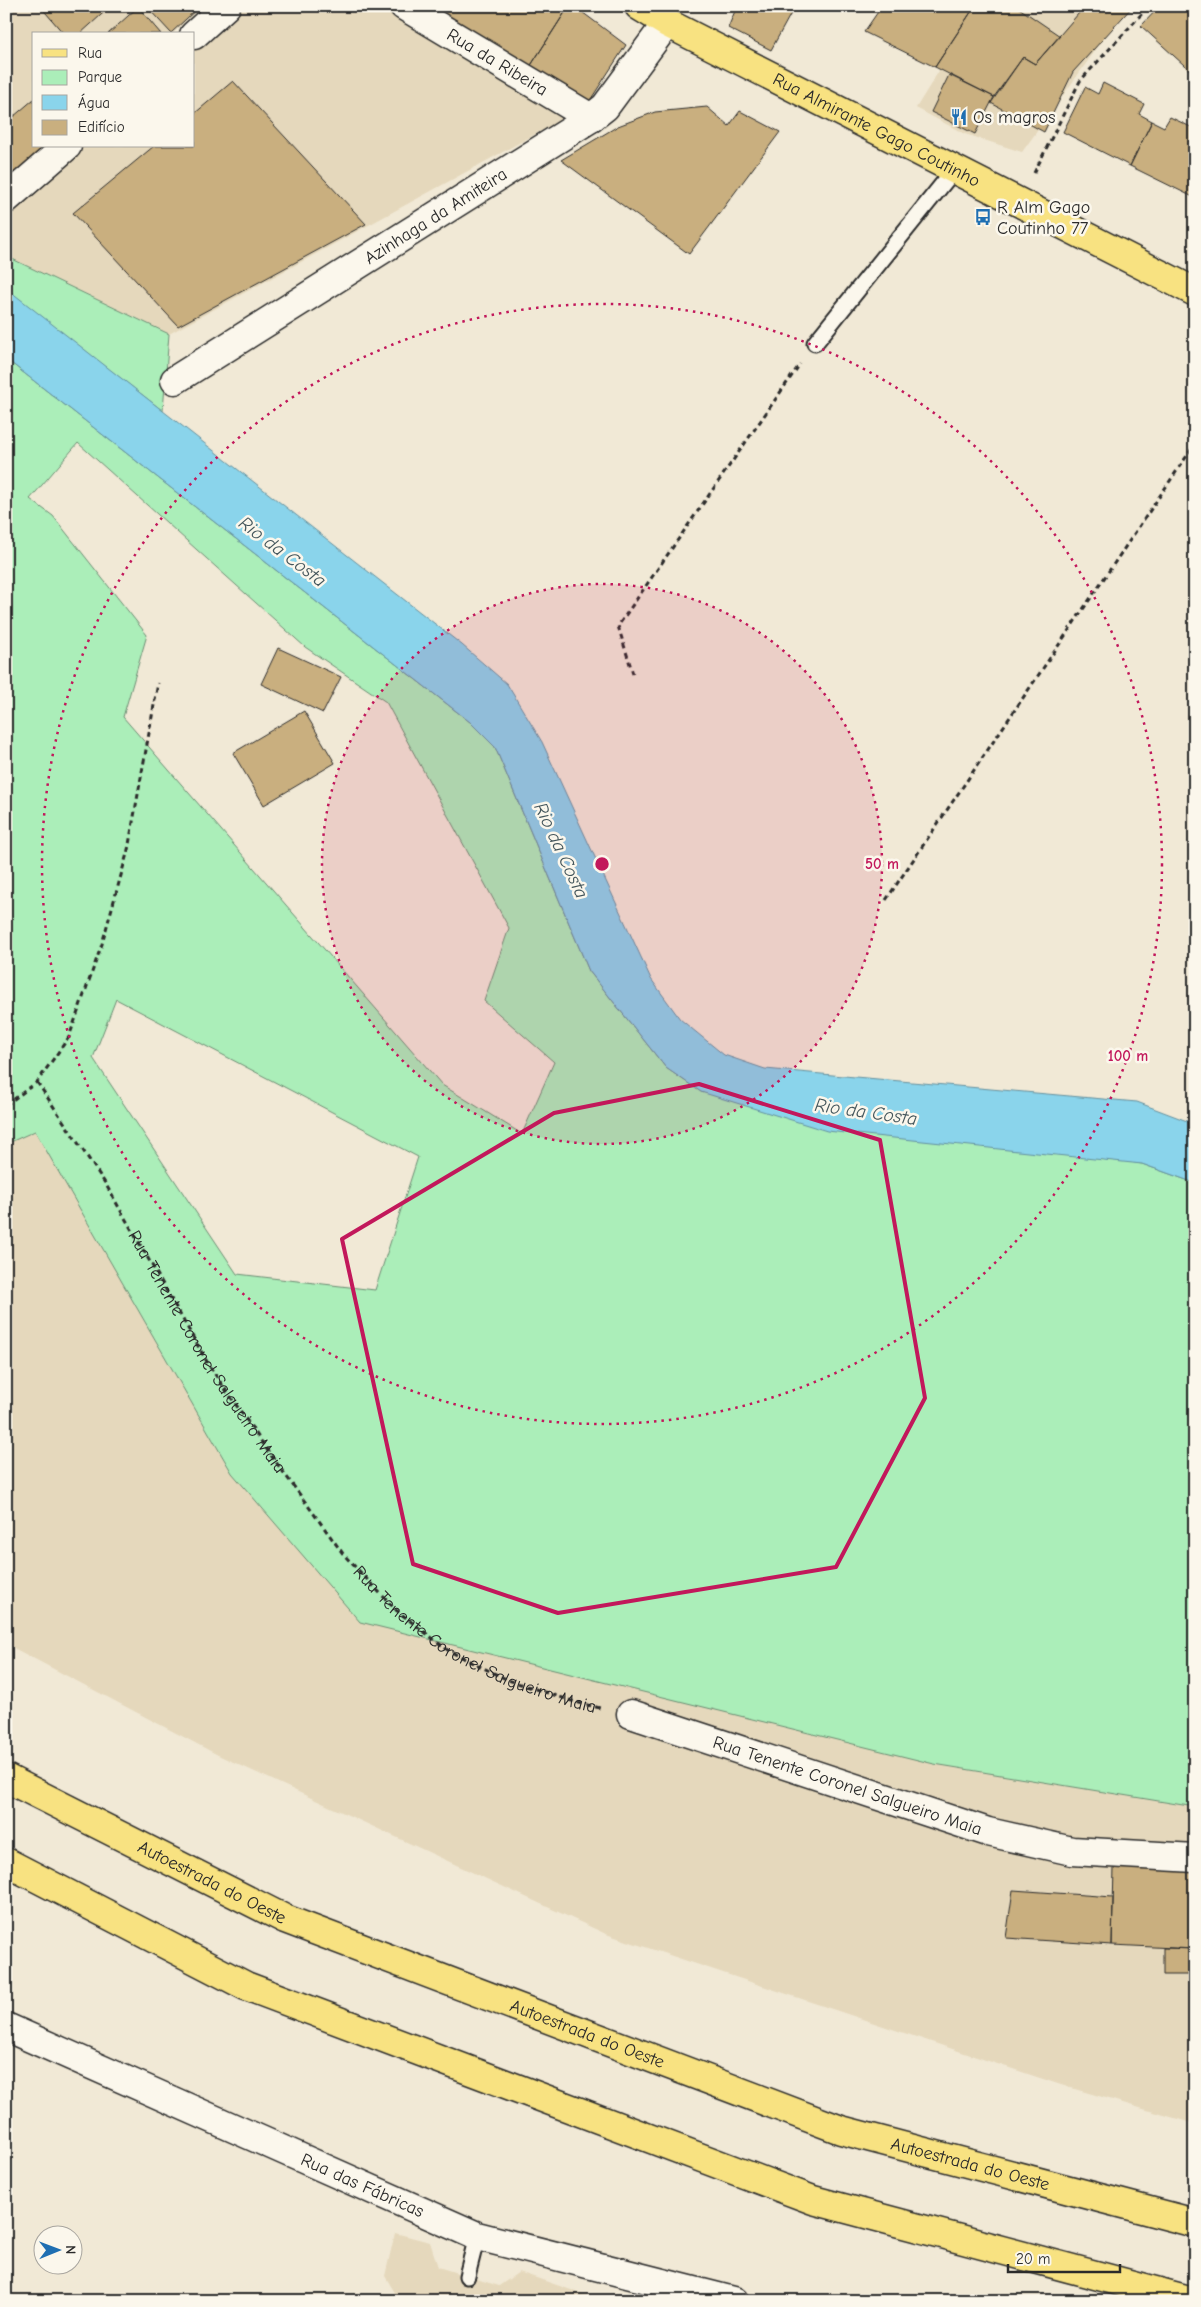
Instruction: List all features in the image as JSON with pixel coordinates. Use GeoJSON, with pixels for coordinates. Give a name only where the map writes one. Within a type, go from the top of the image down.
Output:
{"type":"FeatureCollection","features":[{"type":"Feature","properties":{"kind":"main road","name":"Rua Almirante Gago Coutinho"},"geometry":{"type":"LineString","coordinates":[[639,6],[667,23],[1195,292]]}},
{"type":"Feature","properties":{"kind":"main road","name":"Autoestrada do Oeste"},"geometry":{"type":"LineString","coordinates":[[6,1778],[285,1919],[841,2130],[1195,2223]]}},
{"type":"Feature","properties":{"kind":"main road"},"geometry":{"type":"LineString","coordinates":[[6,1862],[246,1986],[813,2200],[1193,2301]]}},
{"type":"Feature","properties":{"kind":"street"},"geometry":{"type":"LineString","coordinates":[[195,34],[226,6]]}},
{"type":"Feature","properties":{"kind":"street","name":"Rua da Ribeira"},"geometry":{"type":"LineString","coordinates":[[404,6],[591,118]]}},
{"type":"Feature","properties":{"kind":"street","name":"Azinhaga da Amiteira"},"geometry":{"type":"LineString","coordinates":[[175,380],[591,118],[605,107],[667,23]]}},
{"type":"Feature","properties":{"kind":"street"},"geometry":{"type":"LineString","coordinates":[[6,200],[65,148]]}},
{"type":"Feature","properties":{"kind":"street","name":"Rua Tenente Coronel Salgueiro Maia"},"geometry":{"type":"LineString","coordinates":[[631,1714],[988,1832],[1072,1851],[1195,1858]]}},
{"type":"Feature","properties":{"kind":"street","name":"Rua das Fábricas"},"geometry":{"type":"LineString","coordinates":[[6,2027],[477,2236],[734,2301]]}},
{"type":"Feature","properties":{"kind":"lane"},"geometry":{"type":"LineString","coordinates":[[815,343],[954,170]]}},
{"type":"Feature","properties":{"kind":"lane"},"geometry":{"type":"LineString","coordinates":[[467,2276],[477,2236]]}},
{"type":"Feature","properties":{"kind":"path"},"geometry":{"type":"LineString","coordinates":[[1020,203],[1080,81],[1148,6]]}},
{"type":"Feature","properties":{"kind":"path"},"geometry":{"type":"LineString","coordinates":[[633,674],[618,626],[815,343]]}},
{"type":"Feature","properties":{"kind":"path"},"geometry":{"type":"LineString","coordinates":[[886,900],[1195,444]]}},
{"type":"Feature","properties":{"kind":"path"},"geometry":{"type":"LineString","coordinates":[[6,1105],[36,1082],[69,1037],[102,944],[128,850],[158,683]]}},
{"type":"Feature","properties":{"kind":"path","name":"Rua Tenente Coronel Salgueiro Maia"},"geometry":{"type":"LineString","coordinates":[[36,1082],[105,1184],[210,1367],[270,1454],[344,1555],[396,1610],[449,1651],[508,1680],[575,1702],[631,1714]]}},
{"type":"Feature","properties":{"kind":"highlighted area"},"geometry":{"type":"Polygon","coordinates":[[[699,1084],[880,1140],[925,1398],[836,1567],[558,1613],[413,1564],[342,1239],[554,1113],[699,1084]]]}},
{"type":"Feature","properties":{"kind":"shaded area"},"geometry":{"type":"Polygon","coordinates":[[[6,6],[202,6],[174,32],[32,32],[33,148],[6,186],[6,6]]]}},
{"type":"Feature","properties":{"kind":"shaded area"},"geometry":{"type":"Polygon","coordinates":[[[245,6],[392,6],[563,109],[563,119],[169,334],[6,256],[6,193],[62,148],[195,148],[195,45],[245,6]]]}},
{"type":"Feature","properties":{"kind":"shaded area"},"geometry":{"type":"Polygon","coordinates":[[[979,6],[1084,6],[1111,29],[1022,152],[965,134],[916,108],[979,6]]]}},
{"type":"Feature","properties":{"kind":"shaded area"},"geometry":{"type":"Polygon","coordinates":[[[35,1131],[232,1473],[934,1764],[1195,1807],[1195,2124],[1061,2085],[606,1934],[218,1755],[6,1644],[6,1144],[35,1131]]]}},
{"type":"Feature","properties":{"kind":"shaded area"},"geometry":{"type":"Polygon","coordinates":[[[395,2233],[430,2242],[438,2267],[499,2286],[519,2272],[603,2301],[400,2301],[385,2276],[395,2233]]]}},
{"type":"Feature","properties":{"kind":"green space"},"geometry":{"type":"Polygon","coordinates":[[[6,256],[169,334],[163,411],[8,291],[6,288],[6,256]]]}},
{"type":"Feature","properties":{"kind":"green space"},"geometry":{"type":"Polygon","coordinates":[[[6,359],[470,722],[495,747],[589,971],[666,1068],[701,1092],[1142,1164],[1195,1183],[1195,1807],[934,1764],[360,1622],[232,1473],[35,1131],[6,1144],[6,359]],[[78,443],[30,499],[53,516],[147,635],[123,717],[442,1085],[522,1134],[554,1062],[484,1001],[509,928],[386,702],[305,647],[78,443]],[[116,999],[93,1058],[237,1274],[375,1290],[418,1157],[116,999]]]}},
{"type":"Feature","properties":{"kind":"water","name":"Rio da Costa"},"geometry":{"type":"Polygon","coordinates":[[[6,288],[462,645],[507,684],[542,742],[651,979],[680,1019],[724,1055],[765,1069],[1137,1102],[1195,1124],[1195,1183],[1142,1164],[827,1131],[701,1092],[666,1068],[589,971],[495,747],[470,722],[6,359],[6,288]]]}},
{"type":"Feature","properties":{"kind":"building"},"geometry":{"type":"Polygon","coordinates":[[[40,6],[111,6],[82,32],[62,32],[40,6]]]}},
{"type":"Feature","properties":{"kind":"building"},"geometry":{"type":"Polygon","coordinates":[[[146,6],[200,6],[172,32],[146,6]]]}},
{"type":"Feature","properties":{"kind":"building"},"geometry":{"type":"Polygon","coordinates":[[[421,6],[569,6],[528,70],[421,6]]]}},
{"type":"Feature","properties":{"kind":"building"},"geometry":{"type":"Polygon","coordinates":[[[569,6],[574,6],[626,45],[587,105],[528,70],[569,6]]]}},
{"type":"Feature","properties":{"kind":"building"},"geometry":{"type":"Polygon","coordinates":[[[737,6],[795,6],[771,50],[728,28],[737,6]]]}},
{"type":"Feature","properties":{"kind":"building"},"geometry":{"type":"Polygon","coordinates":[[[882,6],[975,6],[935,67],[864,32],[882,6]]]}},
{"type":"Feature","properties":{"kind":"building"},"geometry":{"type":"Polygon","coordinates":[[[975,6],[1016,6],[1060,36],[1035,64],[1023,57],[994,97],[935,67],[975,6]]]}},
{"type":"Feature","properties":{"kind":"building"},"geometry":{"type":"Polygon","coordinates":[[[1085,6],[1133,6],[1073,72],[1044,132],[991,103],[1023,57],[1035,64],[1085,6]]]}},
{"type":"Feature","properties":{"kind":"building"},"geometry":{"type":"Polygon","coordinates":[[[1160,6],[1195,6],[1195,75],[1141,26],[1160,6]]]}},
{"type":"Feature","properties":{"kind":"building"},"geometry":{"type":"Polygon","coordinates":[[[138,7],[159,32],[110,32],[138,7]]]}},
{"type":"Feature","properties":{"kind":"building"},"geometry":{"type":"Polygon","coordinates":[[[949,75],[994,97],[975,134],[931,112],[949,75]]]}},
{"type":"Feature","properties":{"kind":"building"},"geometry":{"type":"Polygon","coordinates":[[[233,81],[366,224],[178,326],[73,213],[152,148],[195,148],[195,113],[233,81]]]}},
{"type":"Feature","properties":{"kind":"building"},"geometry":{"type":"Polygon","coordinates":[[[1103,83],[1144,104],[1139,114],[1152,121],[1130,166],[1063,132],[1085,87],[1098,94],[1103,83]]]}},
{"type":"Feature","properties":{"kind":"building"},"geometry":{"type":"Polygon","coordinates":[[[32,101],[32,148],[46,148],[6,183],[6,123],[32,101]]]}},
{"type":"Feature","properties":{"kind":"building"},"geometry":{"type":"Polygon","coordinates":[[[6,102],[15,116],[6,123],[6,102]]]}},
{"type":"Feature","properties":{"kind":"building"},"geometry":{"type":"Polygon","coordinates":[[[707,107],[729,126],[740,111],[780,132],[689,254],[561,160],[618,126],[655,112],[707,107]]]}},
{"type":"Feature","properties":{"kind":"building"},"geometry":{"type":"Polygon","coordinates":[[[1170,117],[1195,129],[1195,198],[1130,166],[1152,121],[1164,127],[1170,117]]]}},
{"type":"Feature","properties":{"kind":"building"},"geometry":{"type":"Polygon","coordinates":[[[278,648],[341,677],[323,713],[261,684],[278,648]]]}},
{"type":"Feature","properties":{"kind":"building"},"geometry":{"type":"Polygon","coordinates":[[[304,711],[335,763],[264,805],[233,753],[304,711]]]}},
{"type":"Feature","properties":{"kind":"building"},"geometry":{"type":"Polygon","coordinates":[[[1114,1868],[1195,1871],[1195,1949],[1112,1945],[1114,1868]]]}},
{"type":"Feature","properties":{"kind":"building"},"geometry":{"type":"Polygon","coordinates":[[[1013,1890],[1113,1897],[1112,1945],[1006,1938],[1013,1890]]]}},
{"type":"Feature","properties":{"kind":"building"},"geometry":{"type":"Polygon","coordinates":[[[1163,1948],[1195,1949],[1195,1975],[1163,1975],[1163,1948]]]}},
{"type":"Feature","properties":{"kind":"place","name":"Os magros"},"geometry":{"type":"Point","coordinates":[959,117]}},
{"type":"Feature","properties":{"kind":"place","name":"R Alm Gago Coutinho 77"},"geometry":{"type":"Point","coordinates":[983,217]}}]}
